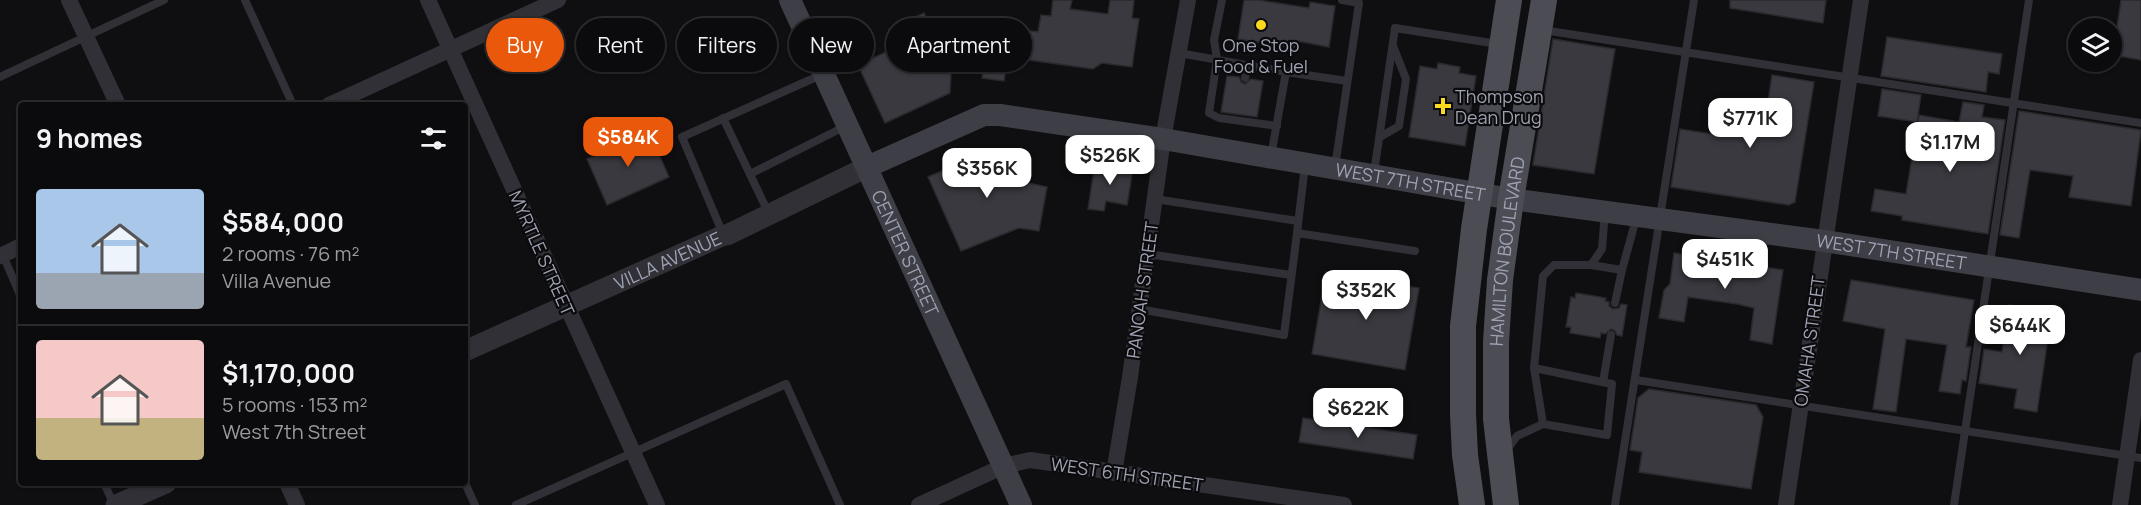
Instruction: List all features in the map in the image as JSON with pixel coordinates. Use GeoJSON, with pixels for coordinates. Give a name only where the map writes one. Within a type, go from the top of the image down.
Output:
{"type":"FeatureCollection","features":[{"type":"Feature","properties":{"kind":"main road","name":"CENTER STREET"},"geometry":{"type":"LineString","coordinates":[[790,0],[1021,505]]}},
{"type":"Feature","properties":{"kind":"main road","name":"HAMILTON BOULEVARD"},"geometry":{"type":"LineString","coordinates":[[1472,505],[1463,414],[1463,326],[1479,194],[1509,0]]}},
{"type":"Feature","properties":{"kind":"main road","name":"HAMILTON BOULEVARD"},"geometry":{"type":"LineString","coordinates":[[1506,505],[1496,419],[1496,342],[1500,280],[1544,0]]}},
{"type":"Feature","properties":{"kind":"main road","name":"WEST 7TH STREET"},"geometry":{"type":"LineString","coordinates":[[867,166],[984,115],[1000,115],[1163,139],[1511,199],[1824,241],[2141,290]]}},
{"type":"Feature","properties":{"kind":"street"},"geometry":{"type":"LineString","coordinates":[[69,0],[117,102]]}},
{"type":"Feature","properties":{"kind":"street","name":"MYRTLE STREET"},"geometry":{"type":"LineString","coordinates":[[428,0],[657,505]]}},
{"type":"Feature","properties":{"kind":"street"},"geometry":{"type":"LineString","coordinates":[[336,102],[558,0]]}},
{"type":"Feature","properties":{"kind":"street","name":"PANOAH STREET"},"geometry":{"type":"LineString","coordinates":[[1114,473],[1130,377],[1163,139],[1188,0]]}},
{"type":"Feature","properties":{"kind":"street","name":"OMAHA STREET"},"geometry":{"type":"LineString","coordinates":[[1786,505],[1860,0]]}},
{"type":"Feature","properties":{"kind":"street","name":"VILLA AVENUE"},"geometry":{"type":"LineString","coordinates":[[468,350],[770,214],[867,166]]}},
{"type":"Feature","properties":{"kind":"street"},"geometry":{"type":"LineString","coordinates":[[1,254],[18,247]]}},
{"type":"Feature","properties":{"kind":"street"},"geometry":{"type":"LineString","coordinates":[[2120,505],[2134,457],[2141,360]]}},
{"type":"Feature","properties":{"kind":"street","name":"WEST 6TH STREET"},"geometry":{"type":"LineString","coordinates":[[919,505],[1004,466],[1030,459],[1278,501],[1344,505]]}},
{"type":"Feature","properties":{"kind":"street"},"geometry":{"type":"LineString","coordinates":[[115,505],[159,486]]}},
{"type":"Feature","properties":{"kind":"street"},"geometry":{"type":"LineString","coordinates":[[288,486],[297,505]]}},
{"type":"Feature","properties":{"kind":"lane"},"geometry":{"type":"LineString","coordinates":[[0,77],[164,0]]}},
{"type":"Feature","properties":{"kind":"lane"},"geometry":{"type":"LineString","coordinates":[[244,0],[292,102]]}},
{"type":"Feature","properties":{"kind":"lane"},"geometry":{"type":"LineString","coordinates":[[1222,0],[1214,40],[1216,59],[1209,113],[1219,118],[1277,126]]}},
{"type":"Feature","properties":{"kind":"lane"},"geometry":{"type":"LineString","coordinates":[[1335,168],[1359,3],[1342,0]]}},
{"type":"Feature","properties":{"kind":"lane"},"geometry":{"type":"LineString","coordinates":[[1615,505],[1694,0]]}},
{"type":"Feature","properties":{"kind":"lane"},"geometry":{"type":"LineString","coordinates":[[1954,505],[2029,0]]}},
{"type":"Feature","properties":{"kind":"lane"},"geometry":{"type":"LineString","coordinates":[[1373,175],[1395,28],[1502,45]]}},
{"type":"Feature","properties":{"kind":"lane"},"geometry":{"type":"LineString","coordinates":[[1539,30],[2141,123]]}},
{"type":"Feature","properties":{"kind":"lane"},"geometry":{"type":"LineString","coordinates":[[1380,137],[1399,126],[1406,79],[1393,46]]}},
{"type":"Feature","properties":{"kind":"lane"},"geometry":{"type":"LineString","coordinates":[[1179,53],[1347,81]]}},
{"type":"Feature","properties":{"kind":"lane"},"geometry":{"type":"LineString","coordinates":[[1245,78],[1247,66]]}},
{"type":"Feature","properties":{"kind":"lane"},"geometry":{"type":"LineString","coordinates":[[1271,158],[1286,72]]}},
{"type":"Feature","properties":{"kind":"lane"},"geometry":{"type":"LineString","coordinates":[[724,235],[682,137],[824,73]]}},
{"type":"Feature","properties":{"kind":"lane"},"geometry":{"type":"LineString","coordinates":[[723,118],[770,214]]}},
{"type":"Feature","properties":{"kind":"lane"},"geometry":{"type":"LineString","coordinates":[[750,174],[847,125]]}},
{"type":"Feature","properties":{"kind":"lane"},"geometry":{"type":"LineString","coordinates":[[1139,309],[1284,335],[1305,163]]}},
{"type":"Feature","properties":{"kind":"lane"},"geometry":{"type":"LineString","coordinates":[[1155,199],[1298,221]]}},
{"type":"Feature","properties":{"kind":"lane"},"geometry":{"type":"LineString","coordinates":[[1591,265],[1602,249],[1605,211]]}},
{"type":"Feature","properties":{"kind":"lane"},"geometry":{"type":"LineString","coordinates":[[1615,303],[1637,215]]}},
{"type":"Feature","properties":{"kind":"lane"},"geometry":{"type":"LineString","coordinates":[[1297,233],[1415,251]]}},
{"type":"Feature","properties":{"kind":"lane"},"geometry":{"type":"LineString","coordinates":[[1,254],[18,291]]}},
{"type":"Feature","properties":{"kind":"lane"},"geometry":{"type":"LineString","coordinates":[[1148,254],[1291,275]]}},
{"type":"Feature","properties":{"kind":"lane"},"geometry":{"type":"LineString","coordinates":[[1543,424],[1534,368],[1543,276],[1554,265],[1591,265],[1622,270]]}},
{"type":"Feature","properties":{"kind":"lane"},"geometry":{"type":"LineString","coordinates":[[1603,382],[1611,335]]}},
{"type":"Feature","properties":{"kind":"lane"},"geometry":{"type":"LineString","coordinates":[[1500,457],[1517,436],[1543,424],[1607,435],[1612,384],[1534,368]]}},
{"type":"Feature","properties":{"kind":"lane"},"geometry":{"type":"LineString","coordinates":[[1636,380],[2134,457]]}},
{"type":"Feature","properties":{"kind":"lane"},"geometry":{"type":"LineString","coordinates":[[516,505],[786,384],[840,505]]}},
{"type":"Feature","properties":{"kind":"lane"},"geometry":{"type":"LineString","coordinates":[[106,486],[115,505]]}},
{"type":"Feature","properties":{"kind":"lane"},"geometry":{"type":"LineString","coordinates":[[466,486],[475,505]]}},
{"type":"Feature","properties":{"kind":"building"},"geometry":{"type":"Polygon","coordinates":[[[1053,0],[1072,0],[1070,9],[1108,14],[1110,0],[1134,0],[1132,18],[1139,19],[1132,67],[1102,63],[1093,69],[1032,60],[1032,31],[1038,32],[1041,15],[1051,16],[1053,0]]]}},
{"type":"Feature","properties":{"kind":"building"},"geometry":{"type":"Polygon","coordinates":[[[1244,0],[1309,8],[1310,2],[1335,6],[1329,47],[1297,41],[1296,48],[1238,39],[1244,0]]]}},
{"type":"Feature","properties":{"kind":"building"},"geometry":{"type":"Polygon","coordinates":[[[1730,0],[1826,0],[1823,23],[1730,8],[1730,0]]]}},
{"type":"Feature","properties":{"kind":"building"},"geometry":{"type":"Polygon","coordinates":[[[2121,0],[2141,0],[2141,60],[2122,57],[2122,18],[2118,18],[2121,0]]]}},
{"type":"Feature","properties":{"kind":"building"},"geometry":{"type":"Polygon","coordinates":[[[924,13],[926,18],[913,18],[924,13]]]}},
{"type":"Feature","properties":{"kind":"building"},"geometry":{"type":"Polygon","coordinates":[[[1887,37],[2002,54],[1999,74],[1988,72],[1986,92],[1881,76],[1887,37]]]}},
{"type":"Feature","properties":{"kind":"building"},"geometry":{"type":"Polygon","coordinates":[[[1553,39],[1615,49],[1594,174],[1533,165],[1553,39]]]}},
{"type":"Feature","properties":{"kind":"building"},"geometry":{"type":"Polygon","coordinates":[[[886,52],[886,72],[951,72],[950,93],[885,123],[861,72],[874,72],[874,58],[886,52]]]}},
{"type":"Feature","properties":{"kind":"building","name":"Thompson Dean Drug"},"geometry":{"type":"Polygon","coordinates":[[[1438,63],[1460,67],[1459,73],[1476,76],[1465,146],[1409,137],[1420,66],[1437,69],[1438,63]]]}},
{"type":"Feature","properties":{"kind":"building"},"geometry":{"type":"Polygon","coordinates":[[[983,72],[1006,72],[1004,81],[982,78],[983,72]]]}},
{"type":"Feature","properties":{"kind":"building"},"geometry":{"type":"Polygon","coordinates":[[[1772,75],[1814,82],[1795,202],[1789,205],[1671,187],[1680,129],[1712,134],[1716,108],[1766,115],[1772,75]]]}},
{"type":"Feature","properties":{"kind":"building"},"geometry":{"type":"Polygon","coordinates":[[[1227,76],[1239,77],[1245,84],[1251,79],[1263,81],[1257,117],[1221,112],[1227,76]]]}},
{"type":"Feature","properties":{"kind":"building"},"geometry":{"type":"Polygon","coordinates":[[[1882,89],[1921,95],[1917,122],[1878,116],[1882,89]]]}},
{"type":"Feature","properties":{"kind":"building"},"geometry":{"type":"Polygon","coordinates":[[[1963,102],[1984,105],[1982,117],[2005,120],[1988,234],[1902,220],[1902,216],[1871,211],[1875,189],[1906,194],[1919,115],[1959,122],[1963,102]]]}},
{"type":"Feature","properties":{"kind":"building"},"geometry":{"type":"Polygon","coordinates":[[[2019,111],[2141,130],[2131,206],[2069,197],[2073,176],[2030,170],[2019,238],[2000,235],[2019,111]]]}},
{"type":"Feature","properties":{"kind":"building"},"geometry":{"type":"Polygon","coordinates":[[[649,132],[669,177],[607,205],[587,159],[649,132]]]}},
{"type":"Feature","properties":{"kind":"building"},"geometry":{"type":"Polygon","coordinates":[[[993,149],[1009,151],[1006,178],[1047,187],[1039,231],[1019,228],[961,251],[928,177],[993,149]]]}},
{"type":"Feature","properties":{"kind":"building"},"geometry":{"type":"Polygon","coordinates":[[[1095,163],[1133,169],[1127,205],[1106,201],[1104,211],[1088,209],[1095,163]]]}},
{"type":"Feature","properties":{"kind":"building"},"geometry":{"type":"Polygon","coordinates":[[[1674,253],[1783,270],[1772,344],[1750,340],[1754,308],[1737,304],[1688,297],[1684,322],[1659,318],[1664,290],[1670,284],[1674,253]]]}},
{"type":"Feature","properties":{"kind":"building"},"geometry":{"type":"Polygon","coordinates":[[[1326,272],[1419,288],[1405,370],[1312,354],[1326,272]]]}},
{"type":"Feature","properties":{"kind":"building"},"geometry":{"type":"Polygon","coordinates":[[[1851,280],[1974,300],[1966,347],[1971,347],[1966,381],[1962,380],[1960,394],[1939,391],[1947,345],[1906,339],[1896,412],[1873,409],[1885,329],[1843,321],[1851,280]]]}},
{"type":"Feature","properties":{"kind":"building"},"geometry":{"type":"Polygon","coordinates":[[[1576,293],[1606,298],[1605,301],[1609,302],[1609,306],[1613,309],[1619,308],[1621,304],[1627,305],[1622,336],[1617,335],[1611,329],[1605,334],[1601,333],[1600,338],[1570,333],[1571,327],[1566,327],[1571,297],[1575,298],[1576,293]]]}},
{"type":"Feature","properties":{"kind":"building"},"geometry":{"type":"Polygon","coordinates":[[[2009,305],[2052,311],[2037,412],[2014,408],[2017,389],[1979,383],[1984,349],[2002,352],[2009,305]]]}},
{"type":"Feature","properties":{"kind":"building"},"geometry":{"type":"Polygon","coordinates":[[[1649,389],[1756,405],[1763,417],[1751,489],[1639,472],[1642,452],[1630,450],[1638,398],[1649,389]]]}},
{"type":"Feature","properties":{"kind":"building"},"geometry":{"type":"Polygon","coordinates":[[[1303,418],[1417,435],[1413,459],[1299,442],[1303,418]]]}},
{"type":"Feature","properties":{"kind":"place","name":"One Stop Food & Fuel"},"geometry":{"type":"Point","coordinates":[1261,25]}},
{"type":"Feature","properties":{"kind":"place","name":"Thompson Dean Drug"},"geometry":{"type":"Point","coordinates":[1443,106]}}]}
